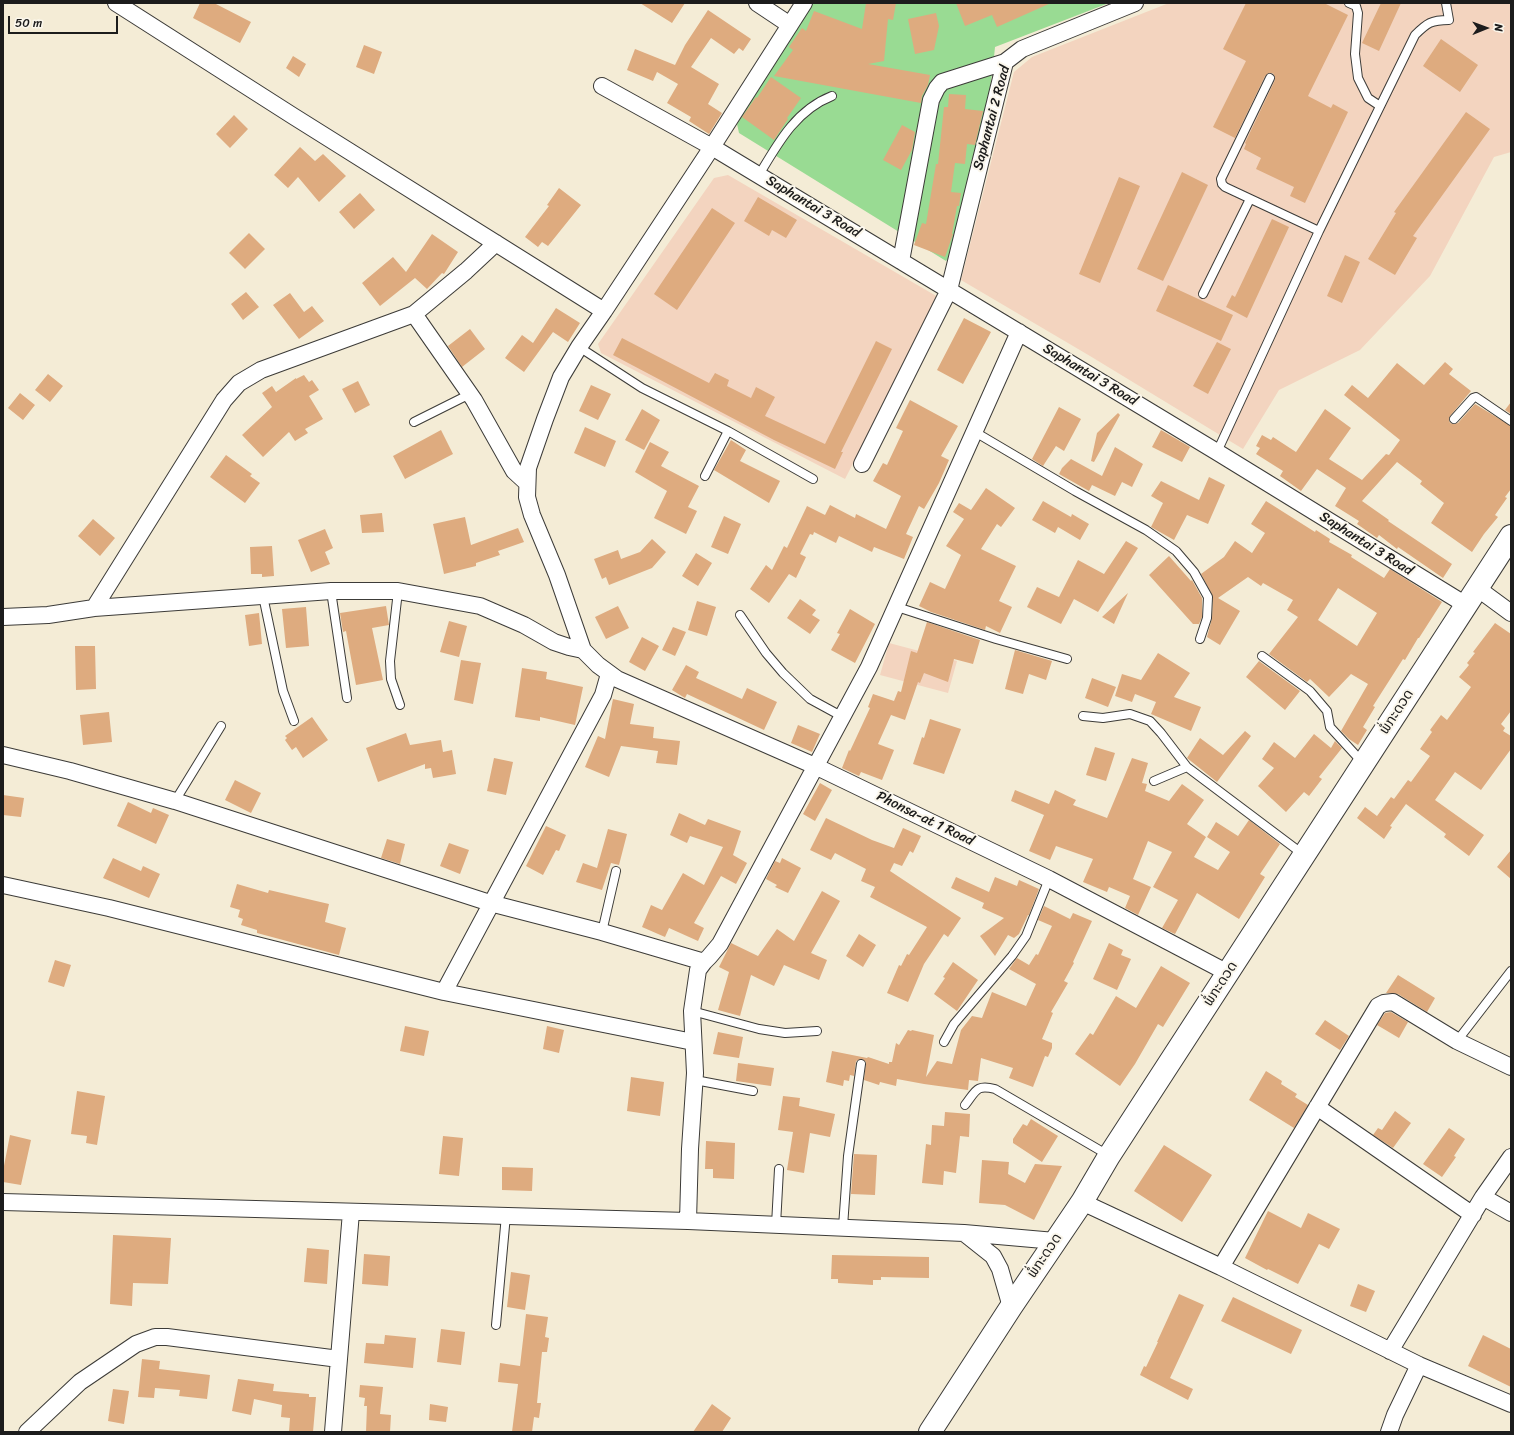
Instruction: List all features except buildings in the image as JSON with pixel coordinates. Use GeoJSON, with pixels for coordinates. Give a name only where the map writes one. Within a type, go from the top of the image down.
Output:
{"type":"FeatureCollection","features":[{"type":"Feature","properties":{"kind":"main road","name":"ພໍ່ກະດວດ"},"geometry":{"type":"LineString","coordinates":[[930,1432],[1011,1307],[1082,1202],[1109,1156],[1305,856],[1511,536]]}},
{"type":"Feature","properties":{"kind":"street"},"geometry":{"type":"LineString","coordinates":[[116,3],[293,116],[604,310]]}},
{"type":"Feature","properties":{"kind":"street"},"geometry":{"type":"LineString","coordinates":[[757,3],[790,25]]}},
{"type":"Feature","properties":{"kind":"street"},"geometry":{"type":"LineString","coordinates":[[583,650],[557,575],[532,515],[527,497],[528,468],[562,377],[579,347],[712,147],[804,3]]}},
{"type":"Feature","properties":{"kind":"street","name":"Saphantai 2 Road"},"geometry":{"type":"LineString","coordinates":[[862,464],[949,290],[1005,62],[1022,49],[1135,3]]}},
{"type":"Feature","properties":{"kind":"street"},"geometry":{"type":"LineString","coordinates":[[901,261],[931,100],[937,88],[942,82],[1005,62]]}},
{"type":"Feature","properties":{"kind":"street","name":"Saphantai 3 Road"},"geometry":{"type":"LineString","coordinates":[[602,86],[712,147],[1217,452],[1472,597],[1511,613]]}},
{"type":"Feature","properties":{"kind":"street"},"geometry":{"type":"LineString","coordinates":[[94,608],[224,400],[239,383],[261,370],[414,314],[466,271],[496,243]]}},
{"type":"Feature","properties":{"kind":"street"},"geometry":{"type":"LineString","coordinates":[[414,314],[470,394],[514,471],[527,484]]}},
{"type":"Feature","properties":{"kind":"street"},"geometry":{"type":"LineString","coordinates":[[688,1221],[690,1149],[695,1080],[692,1011],[698,970],[720,944],[869,667],[1019,332]]}},
{"type":"Feature","properties":{"kind":"street"},"geometry":{"type":"LineString","coordinates":[[3,617],[48,615],[94,608],[331,591],[398,591],[480,606],[524,625],[554,642],[583,650]]}},
{"type":"Feature","properties":{"kind":"street","name":"Phonsa-at 1 Road"},"geometry":{"type":"LineString","coordinates":[[583,650],[613,677],[815,766],[1049,879],[1228,973]]}},
{"type":"Feature","properties":{"kind":"street"},"geometry":{"type":"LineString","coordinates":[[444,992],[490,903],[613,677]]}},
{"type":"Feature","properties":{"kind":"street"},"geometry":{"type":"LineString","coordinates":[[3,755],[70,771],[175,800],[490,903],[602,932],[704,962]]}},
{"type":"Feature","properties":{"kind":"street"},"geometry":{"type":"LineString","coordinates":[[3,885],[109,908],[444,992],[693,1042]]}},
{"type":"Feature","properties":{"kind":"street"},"geometry":{"type":"LineString","coordinates":[[1221,1267],[1378,1006],[1393,1002],[1457,1041],[1511,1067]]}},
{"type":"Feature","properties":{"kind":"street"},"geometry":{"type":"LineString","coordinates":[[1317,1107],[1473,1215]]}},
{"type":"Feature","properties":{"kind":"street"},"geometry":{"type":"LineString","coordinates":[[1390,1351],[1483,1197],[1511,1157]]}},
{"type":"Feature","properties":{"kind":"street"},"geometry":{"type":"LineString","coordinates":[[1483,1197],[1511,1213]]}},
{"type":"Feature","properties":{"kind":"street"},"geometry":{"type":"LineString","coordinates":[[3,1202],[688,1221],[964,1233],[1055,1241]]}},
{"type":"Feature","properties":{"kind":"street"},"geometry":{"type":"LineString","coordinates":[[1082,1202],[1221,1267],[1419,1365],[1511,1404]]}},
{"type":"Feature","properties":{"kind":"street"},"geometry":{"type":"LineString","coordinates":[[333,1432],[351,1212]]}},
{"type":"Feature","properties":{"kind":"street"},"geometry":{"type":"LineString","coordinates":[[964,1233],[993,1256],[1000,1269],[1011,1307]]}},
{"type":"Feature","properties":{"kind":"street"},"geometry":{"type":"LineString","coordinates":[[27,1432],[80,1382],[136,1344],[155,1337],[167,1337],[339,1359]]}},
{"type":"Feature","properties":{"kind":"street"},"geometry":{"type":"LineString","coordinates":[[1389,1432],[1395,1415],[1419,1365]]}},
{"type":"Feature","properties":{"kind":"lane"},"geometry":{"type":"LineString","coordinates":[[1350,3],[1356,6],[1358,13],[1354,54],[1358,78],[1368,98],[1380,106]]}},
{"type":"Feature","properties":{"kind":"lane"},"geometry":{"type":"LineString","coordinates":[[1217,452],[1319,231],[1415,35],[1427,23],[1436,20],[1449,20],[1446,3]]}},
{"type":"Feature","properties":{"kind":"lane"},"geometry":{"type":"LineString","coordinates":[[1270,78],[1221,178],[1222,184],[1225,187],[1319,231]]}},
{"type":"Feature","properties":{"kind":"lane"},"geometry":{"type":"LineString","coordinates":[[759,175],[781,138],[800,116],[824,99],[832,96]]}},
{"type":"Feature","properties":{"kind":"lane"},"geometry":{"type":"LineString","coordinates":[[1203,294],[1250,199]]}},
{"type":"Feature","properties":{"kind":"lane"},"geometry":{"type":"LineString","coordinates":[[579,347],[642,388],[728,431],[813,479]]}},
{"type":"Feature","properties":{"kind":"lane"},"geometry":{"type":"LineString","coordinates":[[414,422],[470,394]]}},
{"type":"Feature","properties":{"kind":"lane"},"geometry":{"type":"LineString","coordinates":[[1454,419],[1473,398],[1476,397],[1511,421]]}},
{"type":"Feature","properties":{"kind":"lane"},"geometry":{"type":"LineString","coordinates":[[705,476],[728,431]]}},
{"type":"Feature","properties":{"kind":"lane"},"geometry":{"type":"LineString","coordinates":[[975,432],[1075,491],[1146,530],[1176,551],[1194,572],[1208,597],[1207,618],[1200,639]]}},
{"type":"Feature","properties":{"kind":"lane"},"geometry":{"type":"LineString","coordinates":[[331,591],[347,698]]}},
{"type":"Feature","properties":{"kind":"lane"},"geometry":{"type":"LineString","coordinates":[[398,591],[390,660],[392,679],[400,705]]}},
{"type":"Feature","properties":{"kind":"lane"},"geometry":{"type":"LineString","coordinates":[[263,596],[283,691],[294,721]]}},
{"type":"Feature","properties":{"kind":"lane"},"geometry":{"type":"LineString","coordinates":[[897,607],[996,639],[1067,658]]}},
{"type":"Feature","properties":{"kind":"lane"},"geometry":{"type":"LineString","coordinates":[[740,615],[766,653],[783,673],[810,699],[843,717]]}},
{"type":"Feature","properties":{"kind":"lane"},"geometry":{"type":"LineString","coordinates":[[1262,656],[1310,691],[1327,711],[1330,727],[1364,764]]}},
{"type":"Feature","properties":{"kind":"lane"},"geometry":{"type":"LineString","coordinates":[[1083,716],[1103,718],[1130,714],[1150,720],[1187,767],[1305,856]]}},
{"type":"Feature","properties":{"kind":"lane"},"geometry":{"type":"LineString","coordinates":[[175,800],[221,726]]}},
{"type":"Feature","properties":{"kind":"lane"},"geometry":{"type":"LineString","coordinates":[[1154,781],[1187,767]]}},
{"type":"Feature","properties":{"kind":"lane"},"geometry":{"type":"LineString","coordinates":[[602,932],[616,871]]}},
{"type":"Feature","properties":{"kind":"lane"},"geometry":{"type":"LineString","coordinates":[[944,1042],[954,1024],[1012,956],[1026,936],[1049,879]]}},
{"type":"Feature","properties":{"kind":"lane"},"geometry":{"type":"LineString","coordinates":[[1457,1041],[1511,971]]}},
{"type":"Feature","properties":{"kind":"lane"},"geometry":{"type":"LineString","coordinates":[[692,1011],[759,1029],[785,1033],[817,1031]]}},
{"type":"Feature","properties":{"kind":"lane"},"geometry":{"type":"LineString","coordinates":[[843,1227],[848,1156],[861,1064]]}},
{"type":"Feature","properties":{"kind":"lane"},"geometry":{"type":"LineString","coordinates":[[695,1080],[752,1091]]}},
{"type":"Feature","properties":{"kind":"lane"},"geometry":{"type":"LineString","coordinates":[[965,1105],[976,1090],[985,1086],[995,1089],[1109,1156]]}},
{"type":"Feature","properties":{"kind":"lane"},"geometry":{"type":"LineString","coordinates":[[776,1225],[779,1169]]}},
{"type":"Feature","properties":{"kind":"lane"},"geometry":{"type":"LineString","coordinates":[[496,1325],[506,1215]]}},
{"type":"Feature","properties":{"kind":"shaded area"},"geometry":{"type":"Polygon","coordinates":[[[1169,3],[1511,3],[1511,152],[1494,157],[1430,276],[1360,350],[1279,390],[1243,449],[961,280],[1014,72],[1032,57],[1169,3]]]}},
{"type":"Feature","properties":{"kind":"shaded area"},"geometry":{"type":"Polygon","coordinates":[[[728,175],[938,297],[845,479],[601,353],[598,344],[714,178],[728,175]]]}},
{"type":"Feature","properties":{"kind":"shaded area"},"geometry":{"type":"Polygon","coordinates":[[[889,643],[957,661],[948,693],[880,675],[889,643]]]}},
{"type":"Feature","properties":{"kind":"green space"},"geometry":{"type":"Polygon","coordinates":[[[813,3],[1109,3],[995,47],[988,100],[978,152],[951,255],[946,261],[739,133],[737,124],[755,90],[813,3]]]}}]}
